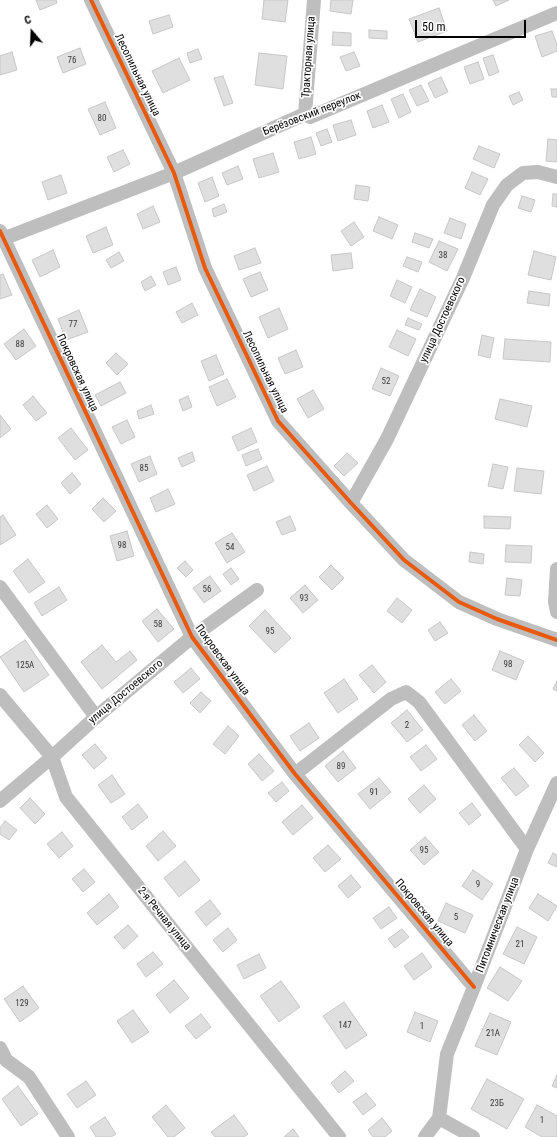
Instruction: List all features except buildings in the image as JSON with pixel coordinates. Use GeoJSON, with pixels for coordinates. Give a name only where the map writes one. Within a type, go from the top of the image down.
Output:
{"type":"FeatureCollection","features":[{"type":"Feature","properties":{"kind":"street","name":"Лесопильная улица"},"geometry":{"type":"LineString","coordinates":[[91,0],[174,173],[205,268],[278,421],[404,560],[459,602],[497,619],[557,640]]}},
{"type":"Feature","properties":{"kind":"street","name":"Тракторная улица"},"geometry":{"type":"LineString","coordinates":[[305,114],[314,0]]}},
{"type":"Feature","properties":{"kind":"street","name":"Берёзовский переулок"},"geometry":{"type":"LineString","coordinates":[[1,237],[174,173],[305,114],[310,117],[557,13]]}},
{"type":"Feature","properties":{"kind":"street","name":"улица Достоевского"},"geometry":{"type":"LineString","coordinates":[[351,503],[387,439],[463,278],[493,205],[507,185],[523,173],[538,172],[557,177]]}},
{"type":"Feature","properties":{"kind":"street","name":"Покровская улица"},"geometry":{"type":"LineString","coordinates":[[1,237],[192,637],[295,774],[474,987]]}},
{"type":"Feature","properties":{"kind":"street"},"geometry":{"type":"LineString","coordinates":[[557,570],[555,602],[557,612]]}},
{"type":"Feature","properties":{"kind":"street"},"geometry":{"type":"LineString","coordinates":[[0,587],[96,717]]}},
{"type":"Feature","properties":{"kind":"street","name":"улица Достоевского"},"geometry":{"type":"LineString","coordinates":[[0,801],[96,717],[192,637],[258,590]]}},
{"type":"Feature","properties":{"kind":"street"},"geometry":{"type":"LineString","coordinates":[[295,774],[391,699],[406,692],[419,702],[527,849]]}},
{"type":"Feature","properties":{"kind":"street","name":"2-я Речная улица"},"geometry":{"type":"LineString","coordinates":[[0,695],[52,757],[66,797],[339,1137]]}},
{"type":"Feature","properties":{"kind":"street","name":"Питомническая улица"},"geometry":{"type":"LineString","coordinates":[[425,1137],[439,1118],[447,1054],[527,849],[557,783]]}},
{"type":"Feature","properties":{"kind":"street"},"geometry":{"type":"LineString","coordinates":[[0,1048],[6,1060],[29,1077],[68,1137]]}},
{"type":"Feature","properties":{"kind":"street"},"geometry":{"type":"LineString","coordinates":[[439,1118],[473,1137]]}},
{"type":"Feature","properties":{"kind":"cycle path"},"geometry":{"type":"LineString","coordinates":[[91,0],[174,173],[205,268],[278,421],[404,560],[459,602],[497,619],[557,640]]}},
{"type":"Feature","properties":{"kind":"cycle path"},"geometry":{"type":"LineString","coordinates":[[0,231],[192,637],[295,774],[474,987]]}}]}
